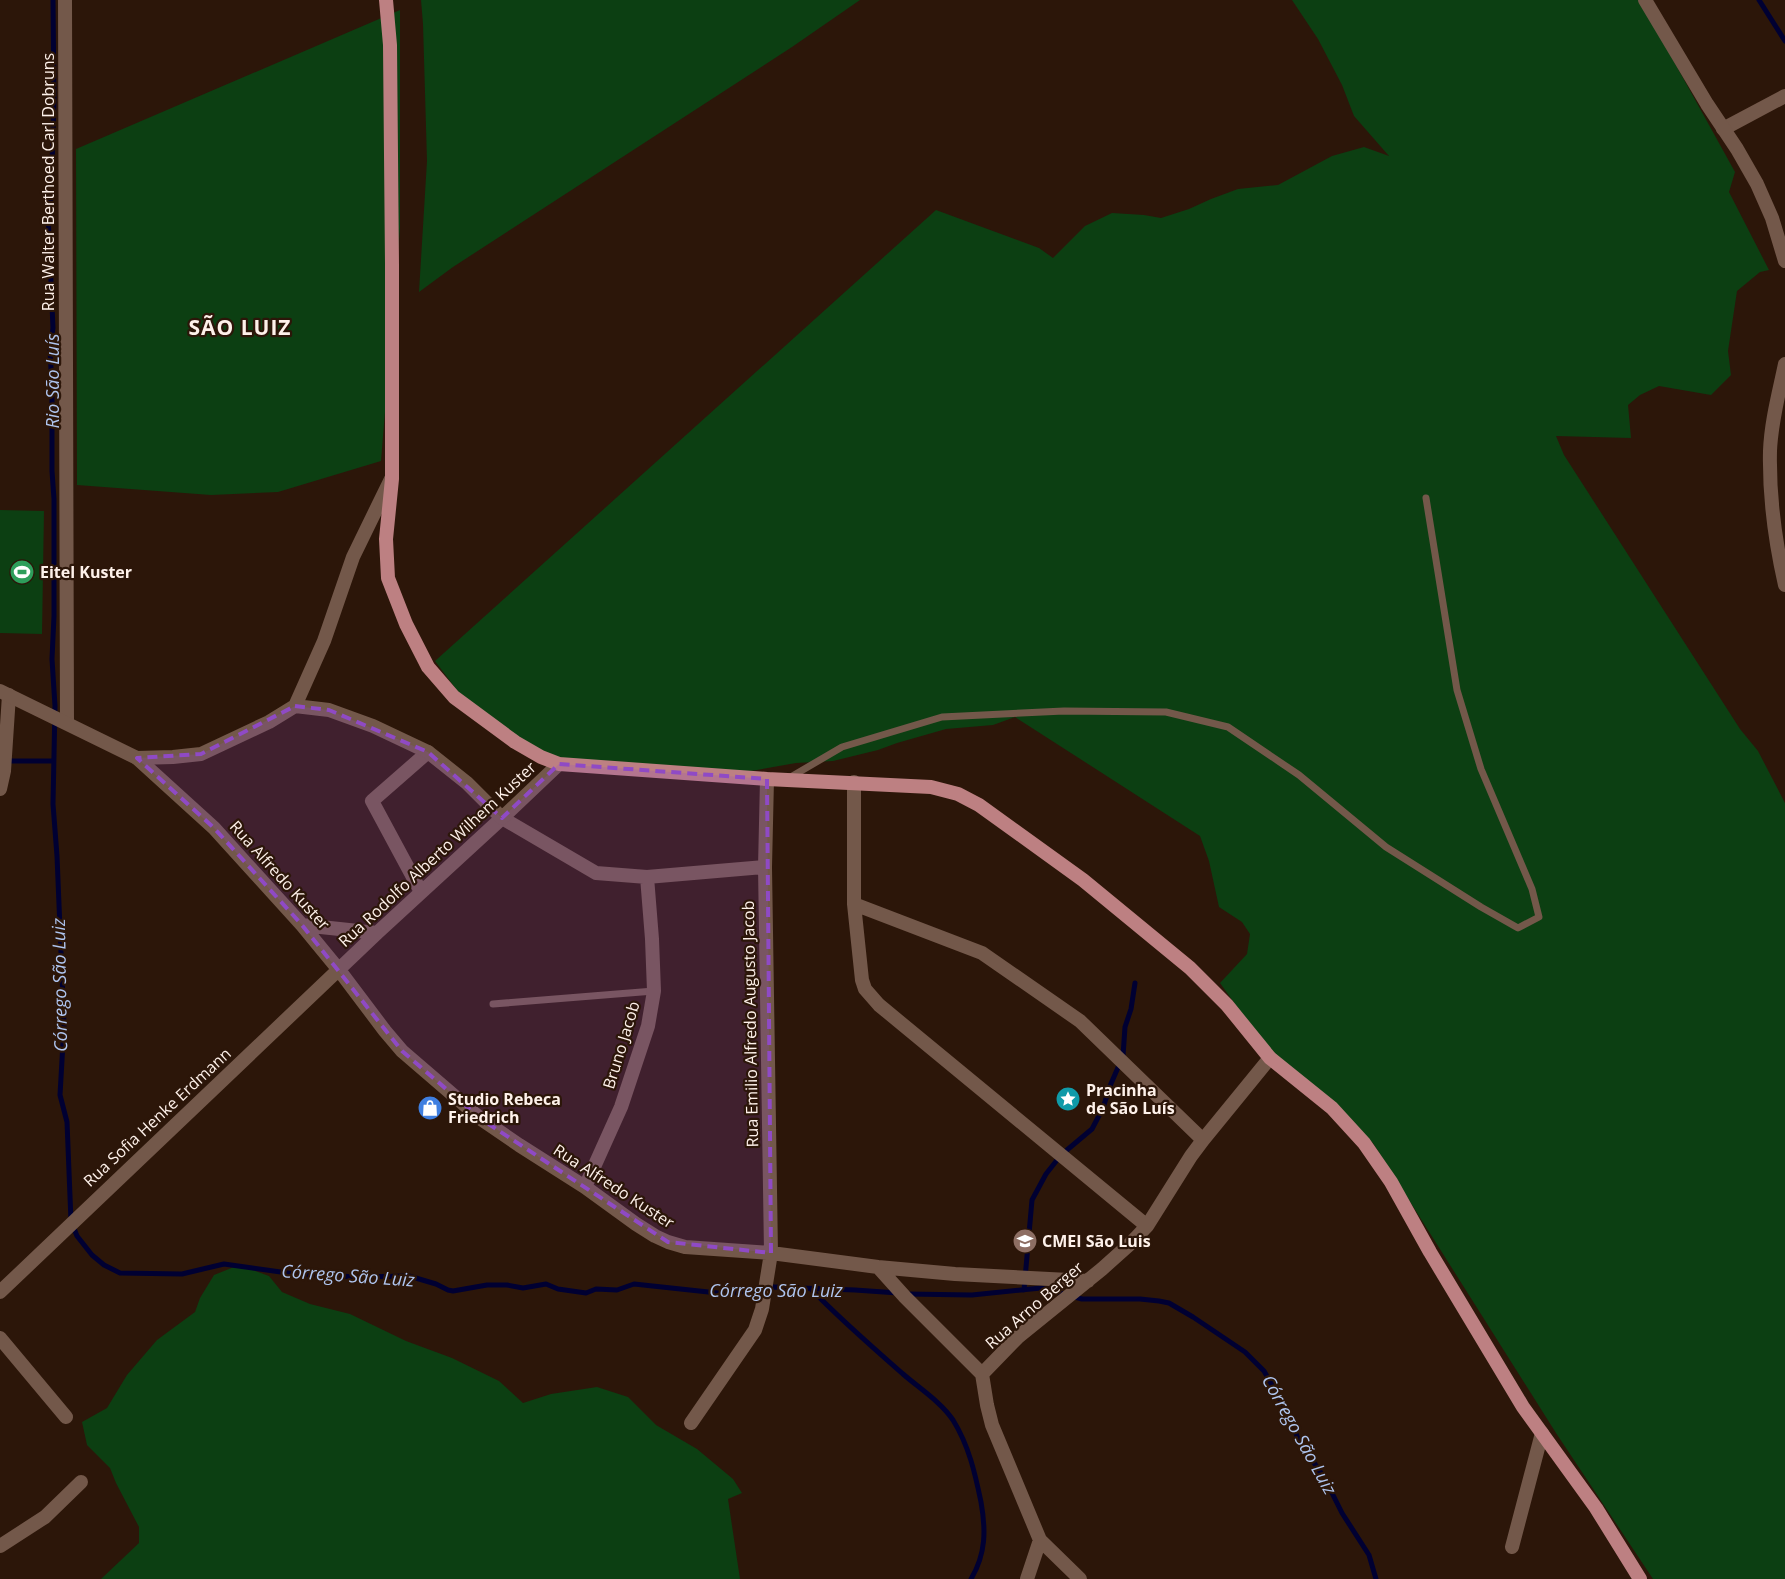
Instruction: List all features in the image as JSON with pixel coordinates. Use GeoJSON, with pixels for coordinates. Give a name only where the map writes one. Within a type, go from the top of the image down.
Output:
{"type":"FeatureCollection","features":[{"type":"Feature","properties":{"kind":"main road"},"geometry":{"type":"LineString","coordinates":[[386,0],[390,45],[392,264],[392,479],[386,539],[388,578],[406,624],[428,667],[454,697],[496,729],[524,747],[559,764],[767,779],[931,787],[958,794],[979,805],[1082,880],[1190,968],[1227,1004],[1270,1058],[1332,1108],[1364,1142],[1391,1182],[1430,1252],[1513,1390],[1596,1508],[1640,1579]]}},
{"type":"Feature","properties":{"kind":"street","name":"Rua Walter Berthoed Carl Dobruns"},"geometry":{"type":"LineString","coordinates":[[64,722],[66,0]]}},
{"type":"Feature","properties":{"kind":"street"},"geometry":{"type":"LineString","coordinates":[[1645,0],[1757,184],[1772,218],[1785,260]]}},
{"type":"Feature","properties":{"kind":"street"},"geometry":{"type":"LineString","coordinates":[[1723,128],[1785,96]]}},
{"type":"Feature","properties":{"kind":"street"},"geometry":{"type":"LineString","coordinates":[[1785,364],[1775,409],[1770,450],[1771,491],[1778,552],[1785,585]]}},
{"type":"Feature","properties":{"kind":"street"},"geometry":{"type":"LineString","coordinates":[[0,789],[4,771],[5,693],[137,758],[200,754],[269,722],[295,706],[324,641],[353,557],[392,479]]}},
{"type":"Feature","properties":{"kind":"street"},"geometry":{"type":"LineString","coordinates":[[295,706],[329,710],[373,726],[428,752],[467,783],[502,818],[596,873],[647,877],[765,867]]}},
{"type":"Feature","properties":{"kind":"street"},"geometry":{"type":"LineString","coordinates":[[421,892],[372,801],[428,752]]}},
{"type":"Feature","properties":{"kind":"street","name":"Rua Alfredo Kuster"},"geometry":{"type":"LineString","coordinates":[[137,758],[214,828],[302,925],[339,970],[384,1031],[402,1051],[481,1119],[585,1187],[636,1224],[668,1242],[685,1247],[772,1253],[878,1267],[955,1274],[1088,1281]]}},
{"type":"Feature","properties":{"kind":"street","name":"Rua Rodolfo Alberto Wilhem Kuster"},"geometry":{"type":"LineString","coordinates":[[339,970],[559,764]]}},
{"type":"Feature","properties":{"kind":"street","name":"Rua Emilio Alfredo Augusto Jacob"},"geometry":{"type":"LineString","coordinates":[[691,1423],[749,1339],[759,1321],[772,1253],[765,867],[767,779]]}},
{"type":"Feature","properties":{"kind":"street"},"geometry":{"type":"LineString","coordinates":[[854,782],[854,904],[864,989],[886,1012],[1147,1226]]}},
{"type":"Feature","properties":{"kind":"street","name":"Bruno Jacob"},"geometry":{"type":"LineString","coordinates":[[585,1187],[620,1107],[648,1026],[654,992],[647,877]]}},
{"type":"Feature","properties":{"kind":"street"},"geometry":{"type":"LineString","coordinates":[[854,904],[982,953],[1080,1021],[1203,1140]]}},
{"type":"Feature","properties":{"kind":"street"},"geometry":{"type":"LineString","coordinates":[[302,925],[377,933]]}},
{"type":"Feature","properties":{"kind":"street","name":"Rua Sofia Henke Erdmann"},"geometry":{"type":"LineString","coordinates":[[0,1292],[339,970]]}},
{"type":"Feature","properties":{"kind":"street","name":"Rua Arno Berger"},"geometry":{"type":"LineString","coordinates":[[982,1374],[1018,1337],[1115,1258],[1147,1226],[1191,1156],[1270,1058]]}},
{"type":"Feature","properties":{"kind":"street"},"geometry":{"type":"LineString","coordinates":[[878,1267],[905,1297],[982,1374],[992,1424],[1040,1540],[1080,1579]]}},
{"type":"Feature","properties":{"kind":"street"},"geometry":{"type":"LineString","coordinates":[[0,1338],[66,1417]]}},
{"type":"Feature","properties":{"kind":"street"},"geometry":{"type":"LineString","coordinates":[[1512,1547],[1542,1433]]}},
{"type":"Feature","properties":{"kind":"street"},"geometry":{"type":"LineString","coordinates":[[0,1546],[45,1517],[81,1482]]}},
{"type":"Feature","properties":{"kind":"street"},"geometry":{"type":"LineString","coordinates":[[1026,1579],[1040,1540]]}},
{"type":"Feature","properties":{"kind":"lane"},"geometry":{"type":"LineString","coordinates":[[786,779],[842,747],[942,717],[1064,711],[1166,712],[1228,727],[1299,775],[1386,847],[1481,908],[1518,928],[1539,917],[1532,889],[1481,768],[1456,690],[1426,498]]}},
{"type":"Feature","properties":{"kind":"lane"},"geometry":{"type":"LineString","coordinates":[[493,1004],[654,992]]}},
{"type":"Feature","properties":{"kind":"highlighted area"},"geometry":{"type":"Polygon","coordinates":[[[295,706],[329,710],[428,752],[502,818],[559,764],[767,779],[771,1253],[668,1242],[481,1119],[402,1051],[302,925],[214,828],[137,758],[201,754],[295,706]]]}},
{"type":"Feature","properties":{"kind":"green space"},"geometry":{"type":"Polygon","coordinates":[[[421,0],[860,0],[792,47],[453,267],[419,292],[427,161],[421,0]]]}},
{"type":"Feature","properties":{"kind":"green space"},"geometry":{"type":"Polygon","coordinates":[[[1292,0],[1640,0],[1735,172],[1729,192],[1769,270],[1760,272],[1737,291],[1728,351],[1731,375],[1711,395],[1659,386],[1640,395],[1628,405],[1631,438],[1556,436],[1564,455],[1740,729],[1758,751],[1785,803],[1785,1579],[1653,1579],[1556,1433],[1373,1143],[1355,1126],[1285,1074],[1220,983],[1247,954],[1250,934],[1242,922],[1219,907],[1209,861],[1200,836],[1015,717],[993,725],[946,729],[878,750],[833,761],[796,763],[734,774],[576,764],[525,746],[459,693],[435,661],[936,210],[1039,248],[1053,258],[1085,226],[1112,213],[1161,218],[1238,189],[1278,185],[1332,156],[1364,147],[1389,156],[1354,116],[1342,85],[1318,39],[1292,0]]]}},
{"type":"Feature","properties":{"kind":"green space"},"geometry":{"type":"Polygon","coordinates":[[[400,10],[400,228],[381,461],[278,492],[211,495],[77,485],[76,149],[400,10]]]}},
{"type":"Feature","properties":{"kind":"green space","name":"Eitel Kuster"},"geometry":{"type":"Polygon","coordinates":[[[0,510],[44,511],[42,634],[0,633],[0,510]]]}},
{"type":"Feature","properties":{"kind":"green space"},"geometry":{"type":"Polygon","coordinates":[[[239,1265],[269,1276],[282,1292],[310,1304],[350,1314],[406,1341],[452,1358],[499,1381],[523,1403],[551,1394],[597,1387],[628,1397],[656,1425],[697,1449],[733,1479],[742,1493],[728,1499],[740,1579],[101,1579],[139,1543],[139,1527],[110,1468],[87,1445],[82,1422],[107,1408],[127,1375],[157,1340],[195,1312],[200,1298],[214,1275],[239,1265]]]}},
{"type":"Feature","properties":{"kind":"waterway","name":"Córrego São Luiz"},"geometry":{"type":"LineString","coordinates":[[53,0],[54,101],[51,197],[48,214],[53,328],[50,350],[54,499],[52,659],[55,706],[53,804],[64,1025],[60,1095],[67,1122],[71,1221],[77,1236],[92,1255],[104,1265],[120,1273],[182,1274],[224,1264],[295,1274],[359,1277],[409,1276],[453,1291],[487,1285],[507,1285],[523,1288],[546,1284],[558,1289],[586,1293],[596,1289],[617,1290],[634,1284],[727,1294],[774,1287],[898,1293]]}},
{"type":"Feature","properties":{"kind":"waterway"},"geometry":{"type":"LineString","coordinates":[[1759,0],[1785,41]]}},
{"type":"Feature","properties":{"kind":"waterway"},"geometry":{"type":"LineString","coordinates":[[6,761],[53,761]]}},
{"type":"Feature","properties":{"kind":"waterway"},"geometry":{"type":"LineString","coordinates":[[1024,1290],[1032,1200],[1046,1174],[1061,1155],[1092,1129],[1103,1108],[1123,1056],[1125,1027],[1131,1009],[1135,983]]}},
{"type":"Feature","properties":{"kind":"waterway","name":"Córrego São Luiz"},"geometry":{"type":"LineString","coordinates":[[907,1294],[972,1295],[1041,1288],[1082,1299],[1140,1299],[1159,1301],[1169,1303],[1193,1317],[1245,1352],[1264,1371],[1290,1417],[1298,1439],[1325,1479],[1342,1513],[1369,1555],[1376,1579]]}},
{"type":"Feature","properties":{"kind":"waterway"},"geometry":{"type":"LineString","coordinates":[[811,1289],[867,1343],[942,1407],[959,1430],[974,1470],[984,1522],[984,1542],[980,1560],[971,1579]]}},
{"type":"Feature","properties":{"kind":"place","name":"Eitel Kuster"},"geometry":{"type":"Point","coordinates":[22,572]}},
{"type":"Feature","properties":{"kind":"place","name":"Pracinha de São Luís"},"geometry":{"type":"Point","coordinates":[1068,1099]}},
{"type":"Feature","properties":{"kind":"place","name":"Studio Rebeca Friedrich"},"geometry":{"type":"Point","coordinates":[430,1108]}},
{"type":"Feature","properties":{"kind":"place","name":"CMEI São Luis"},"geometry":{"type":"Point","coordinates":[1025,1241]}},
{"type":"Feature","properties":{"kind":"district","name":"SÃO LUIZ"},"geometry":{"type":"Point","coordinates":[240,328]}},
{"type":"Feature","properties":{"kind":"water label","name":"Rio São Luís"},"geometry":{"type":"Point","coordinates":[53,381]}}]}
